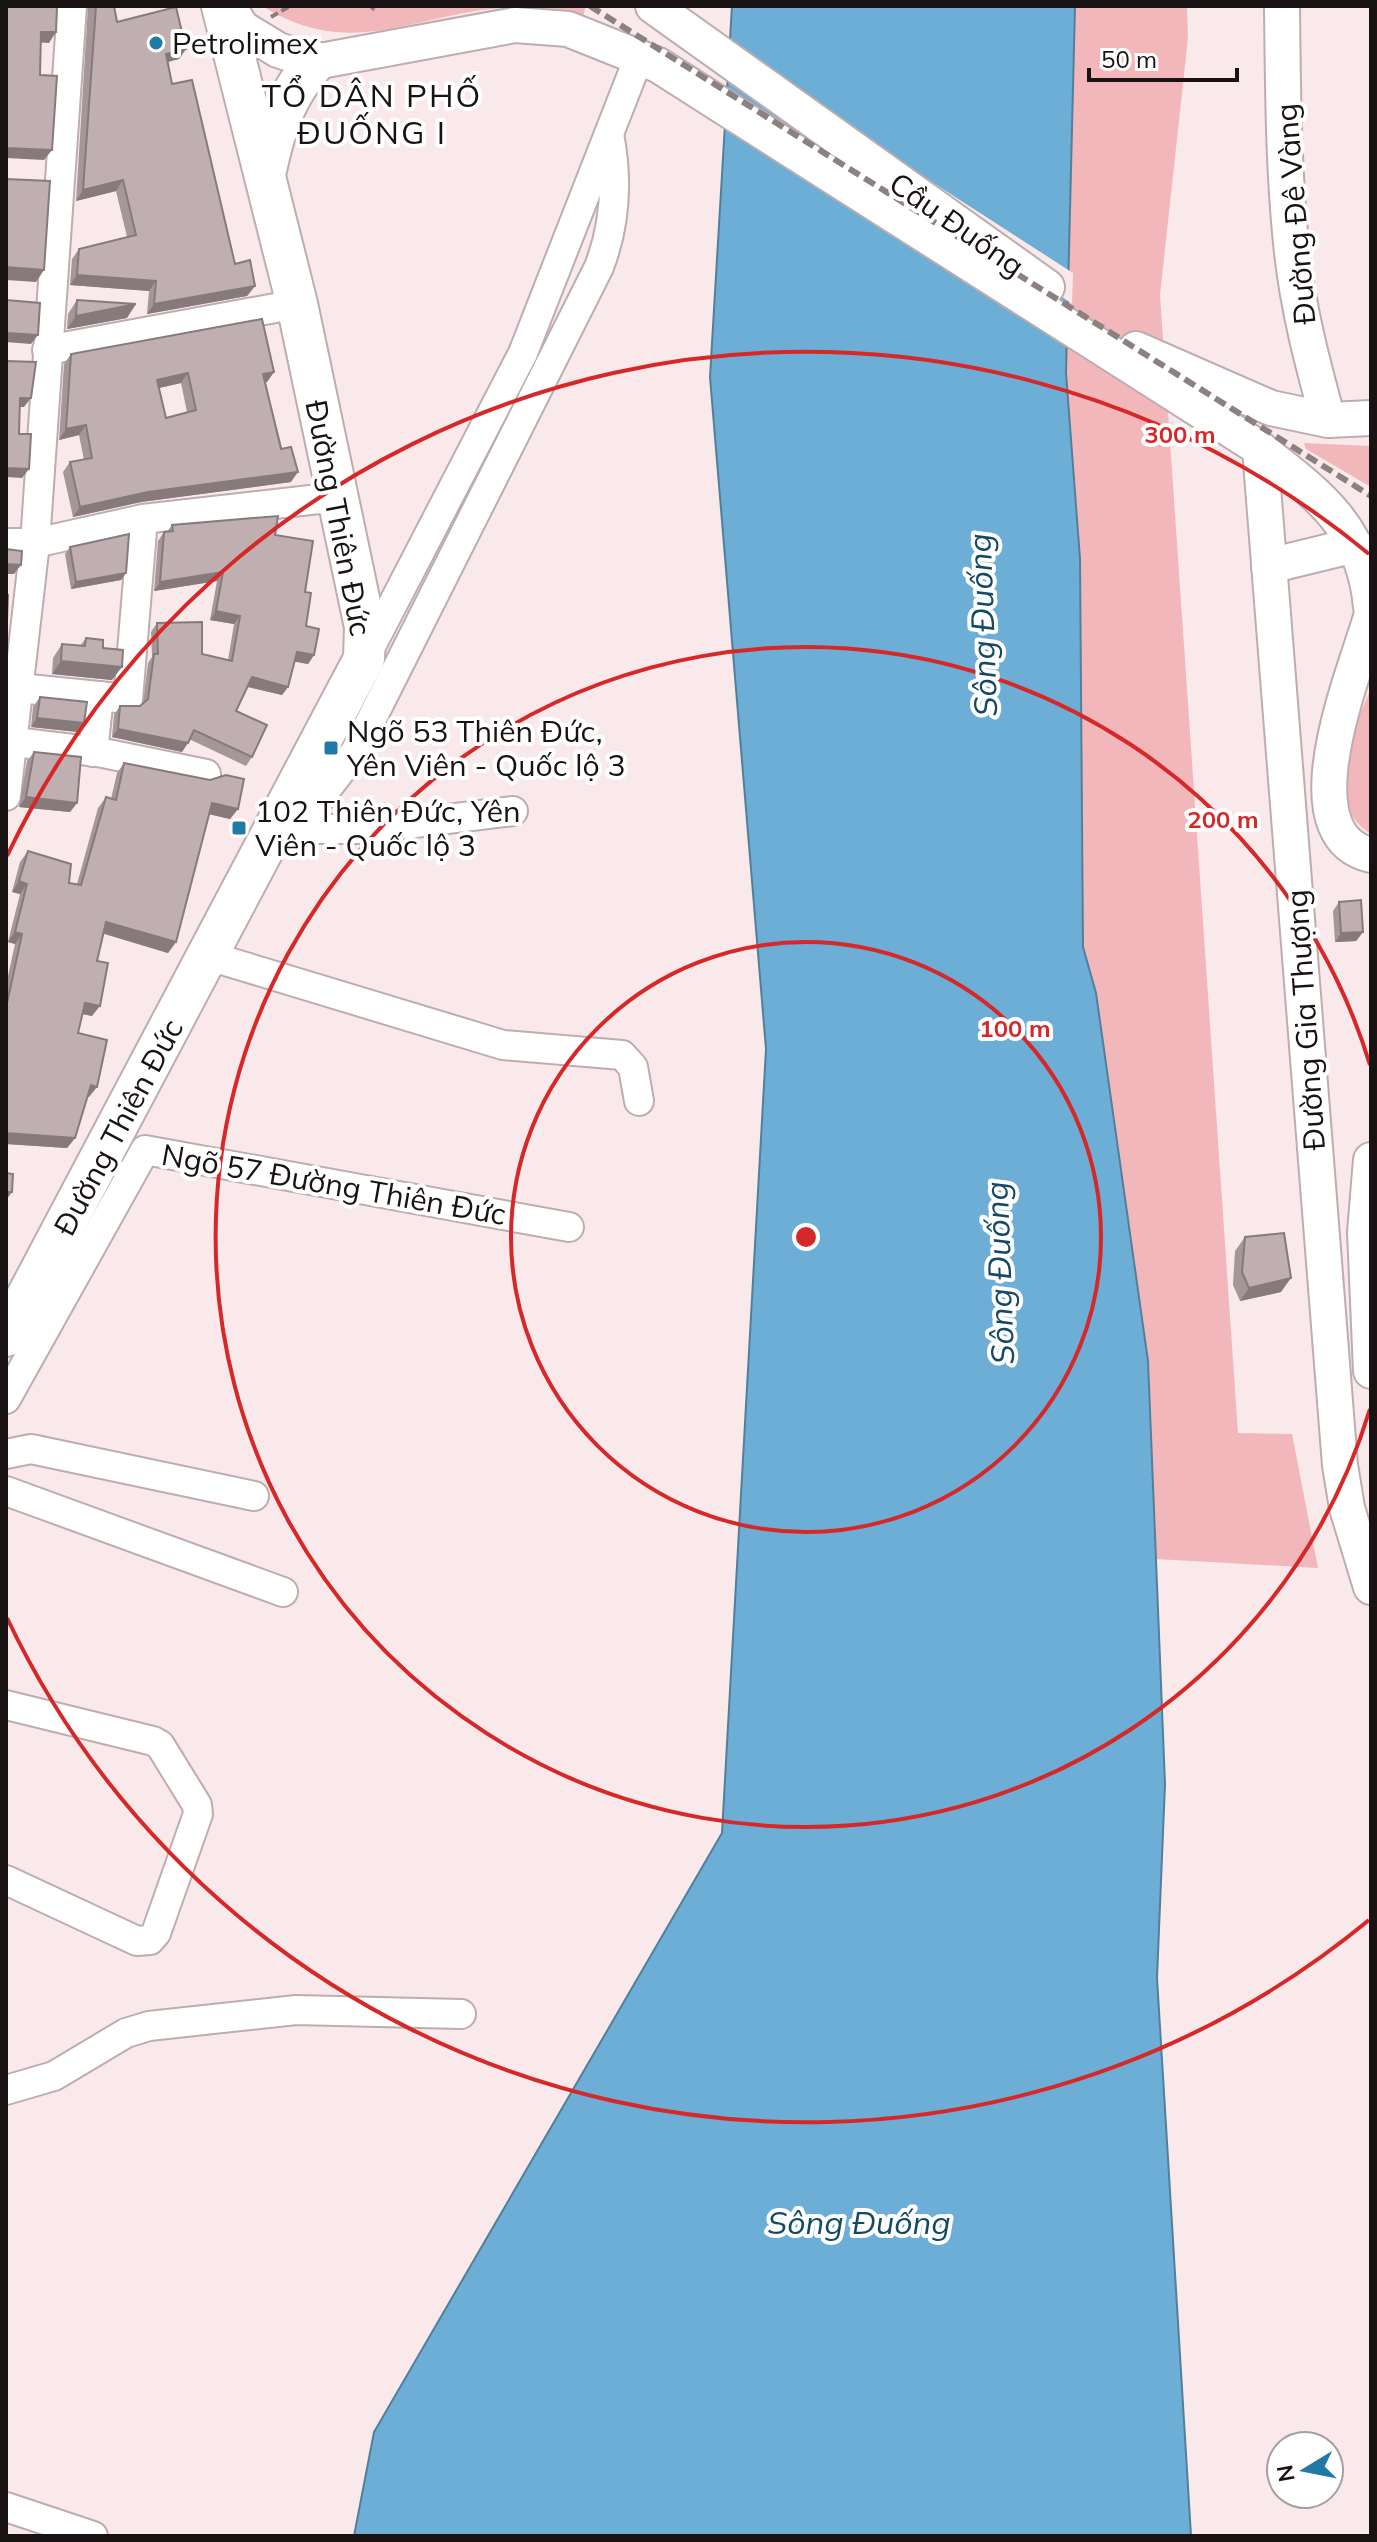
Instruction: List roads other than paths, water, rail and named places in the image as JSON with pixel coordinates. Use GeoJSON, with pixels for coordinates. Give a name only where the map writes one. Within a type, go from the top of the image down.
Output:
{"type":"FeatureCollection","features":[{"type":"Feature","properties":{"kind":"highway","name":"Đường Thiên Đức"},"geometry":{"type":"LineString","coordinates":[[6,1336],[209,956],[281,835],[364,659],[365,627],[297,304],[222,6]]}},
{"type":"Feature","properties":{"kind":"highway"},"geometry":{"type":"LineString","coordinates":[[265,174],[283,107],[294,86],[315,62]]}},
{"type":"Feature","properties":{"kind":"main road"},"geometry":{"type":"LineString","coordinates":[[228,6],[242,28],[278,50],[315,62]]}},
{"type":"Feature","properties":{"kind":"main road","name":"Đường Đê Vàng"},"geometry":{"type":"LineString","coordinates":[[1282,6],[1284,146],[1292,253],[1306,339],[1328,420]]}},
{"type":"Feature","properties":{"kind":"main road","name":"Cầu Đuống"},"geometry":{"type":"LineString","coordinates":[[656,9],[1134,349],[1271,408],[1328,420],[1371,418]]}},
{"type":"Feature","properties":{"kind":"main road","name":"Cầu Đuống"},"geometry":{"type":"LineString","coordinates":[[315,62],[515,25],[568,29],[639,57],[1258,447],[1336,513],[1355,545],[1370,590],[1371,607]]}},
{"type":"Feature","properties":{"kind":"main road","name":"Đường Gia Thượng"},"geometry":{"type":"LineString","coordinates":[[1258,447],[1340,1465],[1347,1508],[1371,1587]]}},
{"type":"Feature","properties":{"kind":"main road"},"geometry":{"type":"LineString","coordinates":[[1269,566],[1355,545]]}},
{"type":"Feature","properties":{"kind":"main road"},"geometry":{"type":"LineString","coordinates":[[1371,617],[1329,755],[1329,805],[1336,829],[1350,845],[1371,855]]}},
{"type":"Feature","properties":{"kind":"main road"},"geometry":{"type":"LineString","coordinates":[[1371,1160],[1365,1232],[1371,1371]]}},
{"type":"Feature","properties":{"kind":"street"},"geometry":{"type":"LineString","coordinates":[[6,796],[9,741],[19,688],[35,543],[72,6]]}},
{"type":"Feature","properties":{"kind":"street"},"geometry":{"type":"LineString","coordinates":[[364,659],[523,353],[639,57]]}},
{"type":"Feature","properties":{"kind":"street"},"geometry":{"type":"LineString","coordinates":[[281,835],[355,752],[599,267],[610,232],[616,182],[609,134]]}},
{"type":"Feature","properties":{"kind":"street"},"geometry":{"type":"LineString","coordinates":[[47,350],[297,304]]}},
{"type":"Feature","properties":{"kind":"street"},"geometry":{"type":"LineString","coordinates":[[6,543],[35,543],[143,519],[337,497]]}},
{"type":"Feature","properties":{"kind":"street"},"geometry":{"type":"LineString","coordinates":[[19,688],[128,699],[143,519]]}},
{"type":"Feature","properties":{"kind":"street"},"geometry":{"type":"LineString","coordinates":[[93,752],[99,696]]}},
{"type":"Feature","properties":{"kind":"street"},"geometry":{"type":"LineString","coordinates":[[9,741],[93,752],[206,774]]}},
{"type":"Feature","properties":{"kind":"street"},"geometry":{"type":"LineString","coordinates":[[281,835],[365,829],[513,811]]}},
{"type":"Feature","properties":{"kind":"street"},"geometry":{"type":"LineString","coordinates":[[209,956],[503,1045],[622,1055],[633,1067],[639,1101]]}},
{"type":"Feature","properties":{"kind":"street","name":"Ngõ 57 Đường Thiên Đức"},"geometry":{"type":"LineString","coordinates":[[6,1399],[145,1150],[569,1227]]}},
{"type":"Feature","properties":{"kind":"street"},"geometry":{"type":"LineString","coordinates":[[6,1454],[31,1449],[254,1496]]}},
{"type":"Feature","properties":{"kind":"street"},"geometry":{"type":"LineString","coordinates":[[6,1491],[283,1592]]}},
{"type":"Feature","properties":{"kind":"street"},"geometry":{"type":"LineString","coordinates":[[6,1705],[160,1745],[197,1805],[198,1814],[156,1933],[150,1940],[137,1941],[7,1884]]}},
{"type":"Feature","properties":{"kind":"street"},"geometry":{"type":"LineString","coordinates":[[6,2090],[54,2076],[126,2033],[149,2026],[296,2010],[461,2014]]}},
{"type":"Feature","properties":{"kind":"street"},"geometry":{"type":"LineString","coordinates":[[6,2507],[93,2536]]}},
{"type":"Feature","properties":{"kind":"water","name":"Sông Đuống"},"geometry":{"type":"Polygon","coordinates":[[[732,6],[1075,6],[1066,373],[1080,559],[1083,947],[1096,993],[1148,1361],[1165,1784],[1157,1978],[1191,2536],[354,2536],[374,2432],[722,1833],[766,1049],[710,377],[732,6]]]}},
{"type":"Feature","properties":{"kind":"railway"},"geometry":{"type":"LineString","coordinates":[[590,6],[1371,496]]}},
{"type":"Feature","properties":{"kind":"place","name":"Petrolimex"},"geometry":{"type":"Point","coordinates":[156,43]}},
{"type":"Feature","properties":{"kind":"place","name":"Ngõ 53 Thiên Đức, Yên Viên - Quốc lộ 3"},"geometry":{"type":"Point","coordinates":[331,748]}},
{"type":"Feature","properties":{"kind":"place","name":"102 Thiên Đức, Yên Viên - Quốc lộ 3"},"geometry":{"type":"Point","coordinates":[239,828]}},
{"type":"Feature","properties":{"kind":"district","name":"TỔ DÂN PHỐ ĐUỐNG I"},"geometry":{"type":"Point","coordinates":[372,114]}}]}
